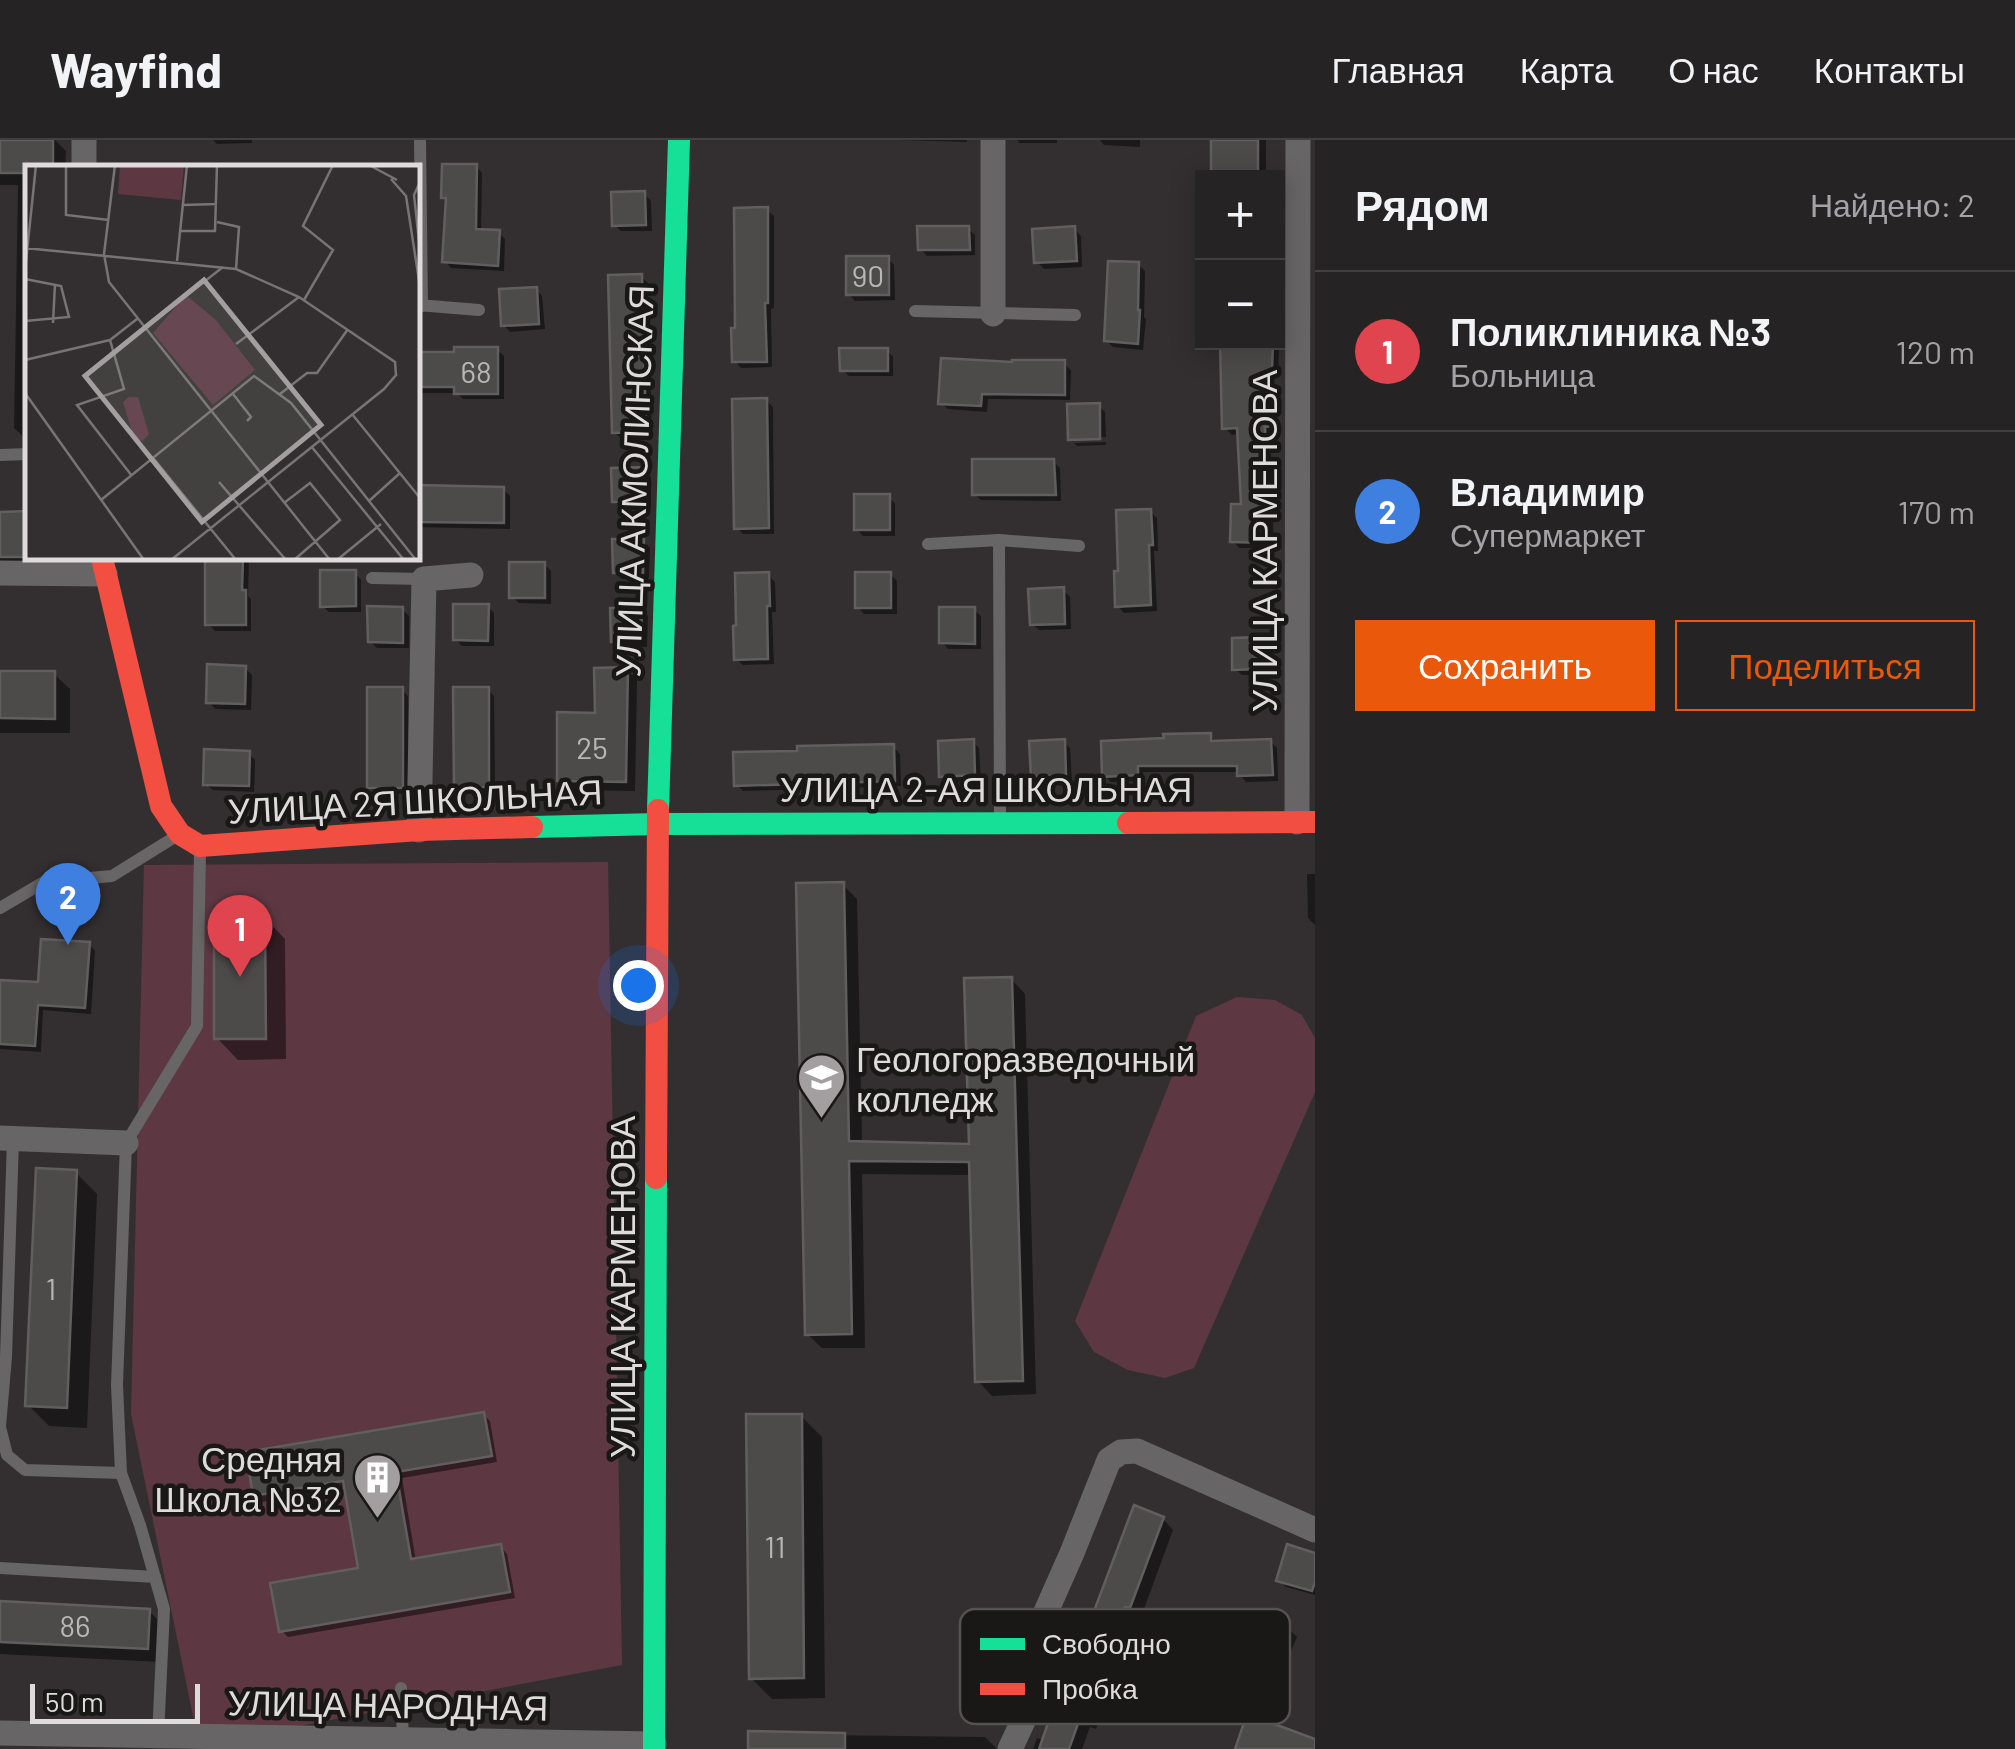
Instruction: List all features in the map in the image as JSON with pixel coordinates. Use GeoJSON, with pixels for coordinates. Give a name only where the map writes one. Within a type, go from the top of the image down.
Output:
{"type":"FeatureCollection","features":[{"type":"Feature","properties":{"kind":"street","name":"УЛИЦА АКМОЛИНСКАЯ"},"geometry":{"type":"LineString","coordinates":[[658,824],[679,140]]}},
{"type":"Feature","properties":{"kind":"street"},"geometry":{"type":"LineString","coordinates":[[993,314],[994,140]]}},
{"type":"Feature","properties":{"kind":"street","name":"УЛИЦА КАРМЕНОВА"},"geometry":{"type":"LineString","coordinates":[[1298,140],[1306,367],[1306,822]]}},
{"type":"Feature","properties":{"kind":"street"},"geometry":{"type":"LineString","coordinates":[[0,573],[104,566],[161,806],[180,834]]}},
{"type":"Feature","properties":{"kind":"street"},"geometry":{"type":"LineString","coordinates":[[419,830],[424,578],[471,575]]}},
{"type":"Feature","properties":{"kind":"street","name":"УЛИЦА 2-АЯ ШКОЛЬНАЯ"},"geometry":{"type":"LineString","coordinates":[[658,824],[1306,822]]}},
{"type":"Feature","properties":{"kind":"street","name":"УЛИЦА 2Я ШКОЛЬНАЯ"},"geometry":{"type":"LineString","coordinates":[[180,834],[200,846],[419,830],[658,824]]}},
{"type":"Feature","properties":{"kind":"street","name":"УЛИЦА КАРМЕНОВА"},"geometry":{"type":"LineString","coordinates":[[654,1746],[658,824]]}},
{"type":"Feature","properties":{"kind":"street"},"geometry":{"type":"LineString","coordinates":[[7,1138],[126,1143]]}},
{"type":"Feature","properties":{"kind":"street"},"geometry":{"type":"LineString","coordinates":[[1047,1609],[1109,1460],[1121,1452],[1137,1451],[1315,1530]]}},
{"type":"Feature","properties":{"kind":"street"},"geometry":{"type":"LineString","coordinates":[[1010,1749],[1022,1724]]}},
{"type":"Feature","properties":{"kind":"street","name":"УЛИЦА НАРОДНАЯ"},"geometry":{"type":"LineString","coordinates":[[0,1733],[654,1746]]}},
{"type":"Feature","properties":{"kind":"lane"},"geometry":{"type":"LineString","coordinates":[[420,140],[420,305],[479,310]]}},
{"type":"Feature","properties":{"kind":"lane"},"geometry":{"type":"LineString","coordinates":[[914,311],[1075,315]]}},
{"type":"Feature","properties":{"kind":"lane"},"geometry":{"type":"LineString","coordinates":[[0,455],[25,454]]}},
{"type":"Feature","properties":{"kind":"lane"},"geometry":{"type":"LineString","coordinates":[[1000,540],[1000,823]]}},
{"type":"Feature","properties":{"kind":"lane"},"geometry":{"type":"LineString","coordinates":[[928,544],[1000,540],[1080,546]]}},
{"type":"Feature","properties":{"kind":"lane"},"geometry":{"type":"LineString","coordinates":[[372,578],[424,578]]}},
{"type":"Feature","properties":{"kind":"lane"},"geometry":{"type":"LineString","coordinates":[[0,908],[44,882],[112,876],[180,834]]}},
{"type":"Feature","properties":{"kind":"lane"},"geometry":{"type":"LineString","coordinates":[[158,1736],[164,1609],[121,1473],[117,1385],[126,1143],[197,1026],[200,846]]}},
{"type":"Feature","properties":{"kind":"lane"},"geometry":{"type":"LineString","coordinates":[[7,1138],[6,1357],[0,1426],[6,1455],[25,1470],[121,1473]]}},
{"type":"Feature","properties":{"kind":"lane"},"geometry":{"type":"LineString","coordinates":[[0,1568],[155,1577]]}},
{"type":"Feature","properties":{"kind":"lane"},"geometry":{"type":"LineString","coordinates":[[400,1688],[403,1740]]}},
{"type":"Feature","properties":{"kind":"shaded area"},"geometry":{"type":"Polygon","coordinates":[[[608,862],[622,1665],[199,1745],[131,1414],[144,865],[608,862]]]}},
{"type":"Feature","properties":{"kind":"shaded area"},"geometry":{"type":"Polygon","coordinates":[[[1237,997],[1275,1000],[1302,1015],[1315,1038],[1315,1092],[1194,1368],[1165,1378],[1128,1370],[1094,1352],[1075,1321],[1196,1016],[1237,997]]]}},
{"type":"Feature","properties":{"kind":"building"},"geometry":{"type":"Polygon","coordinates":[[[0,140],[53,140],[53,165],[25,165],[25,173],[0,173],[0,140]]]}},
{"type":"Feature","properties":{"kind":"building"},"geometry":{"type":"Polygon","coordinates":[[[1211,140],[1258,140],[1258,170],[1211,170],[1211,140]]]}},
{"type":"Feature","properties":{"kind":"building"},"geometry":{"type":"Polygon","coordinates":[[[442,164],[477,164],[476,229],[500,230],[498,266],[442,262],[446,198],[441,198],[442,164]]]}},
{"type":"Feature","properties":{"kind":"building"},"geometry":{"type":"Polygon","coordinates":[[[645,191],[646,225],[612,226],[611,192],[645,191]]]}},
{"type":"Feature","properties":{"kind":"building"},"geometry":{"type":"Polygon","coordinates":[[[768,207],[767,362],[732,362],[734,208],[768,207]]]}},
{"type":"Feature","properties":{"kind":"building"},"geometry":{"type":"Polygon","coordinates":[[[917,226],[969,226],[970,250],[918,250],[917,226]]]}},
{"type":"Feature","properties":{"kind":"building"},"geometry":{"type":"Polygon","coordinates":[[[1075,226],[1077,261],[1034,263],[1032,229],[1075,226]]]}},
{"type":"Feature","properties":{"kind":"building"},"geometry":{"type":"Polygon","coordinates":[[[846,256],[889,256],[889,295],[846,295],[846,256]]]}},
{"type":"Feature","properties":{"kind":"building"},"geometry":{"type":"Polygon","coordinates":[[[1108,261],[1139,262],[1138,344],[1104,341],[1108,261]]]}},
{"type":"Feature","properties":{"kind":"building"},"geometry":{"type":"Polygon","coordinates":[[[642,274],[646,432],[612,433],[608,275],[642,274]]]}},
{"type":"Feature","properties":{"kind":"building"},"geometry":{"type":"Polygon","coordinates":[[[537,287],[539,324],[501,326],[499,289],[537,287]]]}},
{"type":"Feature","properties":{"kind":"building"},"geometry":{"type":"Polygon","coordinates":[[[454,347],[498,347],[498,394],[454,394],[454,387],[420,387],[420,352],[454,352],[454,347]]]}},
{"type":"Feature","properties":{"kind":"building"},"geometry":{"type":"Polygon","coordinates":[[[839,348],[888,348],[888,371],[840,371],[839,348]]]}},
{"type":"Feature","properties":{"kind":"building"},"geometry":{"type":"Polygon","coordinates":[[[1220,350],[1273,350],[1272,372],[1267,371],[1271,426],[1265,427],[1269,543],[1230,542],[1231,504],[1241,504],[1237,428],[1222,429],[1220,350]]]}},
{"type":"Feature","properties":{"kind":"building"},"geometry":{"type":"Polygon","coordinates":[[[941,358],[1065,360],[1065,395],[982,394],[981,406],[938,404],[941,358]]]}},
{"type":"Feature","properties":{"kind":"building"},"geometry":{"type":"Polygon","coordinates":[[[767,398],[769,528],[734,529],[732,399],[767,398]]]}},
{"type":"Feature","properties":{"kind":"building"},"geometry":{"type":"Polygon","coordinates":[[[1100,403],[1100,439],[1068,440],[1067,404],[1100,403]]]}},
{"type":"Feature","properties":{"kind":"building"},"geometry":{"type":"Polygon","coordinates":[[[972,459],[1054,459],[1056,495],[972,495],[972,459]]]}},
{"type":"Feature","properties":{"kind":"building"},"geometry":{"type":"Polygon","coordinates":[[[646,467],[645,502],[612,502],[611,468],[646,467]]]}},
{"type":"Feature","properties":{"kind":"building"},"geometry":{"type":"Polygon","coordinates":[[[420,485],[504,487],[504,523],[420,522],[420,485]]]}},
{"type":"Feature","properties":{"kind":"building"},"geometry":{"type":"Polygon","coordinates":[[[854,494],[890,494],[890,530],[854,530],[854,494]]]}},
{"type":"Feature","properties":{"kind":"building"},"geometry":{"type":"Polygon","coordinates":[[[1151,509],[1151,605],[1115,607],[1116,510],[1151,509]]]}},
{"type":"Feature","properties":{"kind":"building"},"geometry":{"type":"Polygon","coordinates":[[[25,511],[25,557],[0,557],[0,512],[25,511]]]}},
{"type":"Feature","properties":{"kind":"building"},"geometry":{"type":"Polygon","coordinates":[[[612,539],[644,539],[643,573],[613,573],[612,539]]]}},
{"type":"Feature","properties":{"kind":"building"},"geometry":{"type":"Polygon","coordinates":[[[205,560],[243,560],[246,625],[205,625],[205,560]]]}},
{"type":"Feature","properties":{"kind":"building"},"geometry":{"type":"Polygon","coordinates":[[[509,562],[545,562],[545,598],[509,598],[509,562]]]}},
{"type":"Feature","properties":{"kind":"building"},"geometry":{"type":"Polygon","coordinates":[[[320,570],[356,570],[356,606],[320,607],[320,570]]]}},
{"type":"Feature","properties":{"kind":"building"},"geometry":{"type":"Polygon","coordinates":[[[769,572],[768,659],[734,660],[735,573],[769,572]]]}},
{"type":"Feature","properties":{"kind":"building"},"geometry":{"type":"Polygon","coordinates":[[[855,572],[891,572],[891,608],[855,608],[855,572]]]}},
{"type":"Feature","properties":{"kind":"building"},"geometry":{"type":"Polygon","coordinates":[[[1064,587],[1065,624],[1030,625],[1028,589],[1064,587]]]}},
{"type":"Feature","properties":{"kind":"building"},"geometry":{"type":"Polygon","coordinates":[[[453,604],[489,604],[488,641],[453,640],[453,604]]]}},
{"type":"Feature","properties":{"kind":"building"},"geometry":{"type":"Polygon","coordinates":[[[367,606],[403,607],[403,643],[368,642],[367,606]]]}},
{"type":"Feature","properties":{"kind":"building"},"geometry":{"type":"Polygon","coordinates":[[[642,607],[641,641],[611,642],[610,608],[642,607]]]}},
{"type":"Feature","properties":{"kind":"building"},"geometry":{"type":"Polygon","coordinates":[[[939,607],[975,607],[975,644],[939,643],[939,607]]]}},
{"type":"Feature","properties":{"kind":"building"},"geometry":{"type":"Polygon","coordinates":[[[1261,637],[1262,669],[1232,670],[1232,638],[1261,637]]]}},
{"type":"Feature","properties":{"kind":"building"},"geometry":{"type":"Polygon","coordinates":[[[207,664],[246,666],[245,704],[206,703],[207,664]]]}},
{"type":"Feature","properties":{"kind":"building"},"geometry":{"type":"Polygon","coordinates":[[[628,667],[626,782],[557,781],[557,712],[595,713],[594,668],[628,667]]]}},
{"type":"Feature","properties":{"kind":"building"},"geometry":{"type":"Polygon","coordinates":[[[0,671],[55,671],[55,719],[0,718],[0,671]]]}},
{"type":"Feature","properties":{"kind":"building"},"geometry":{"type":"Polygon","coordinates":[[[367,687],[403,687],[403,788],[367,788],[367,687]]]}},
{"type":"Feature","properties":{"kind":"building"},"geometry":{"type":"Polygon","coordinates":[[[453,687],[489,687],[489,787],[454,787],[453,687]]]}},
{"type":"Feature","properties":{"kind":"building"},"geometry":{"type":"Polygon","coordinates":[[[1211,733],[1211,741],[1271,739],[1273,775],[1237,776],[1237,766],[1138,766],[1138,775],[1102,777],[1101,741],[1211,733]]]}},
{"type":"Feature","properties":{"kind":"building"},"geometry":{"type":"Polygon","coordinates":[[[974,739],[975,775],[939,777],[938,741],[974,739]]]}},
{"type":"Feature","properties":{"kind":"building"},"geometry":{"type":"Polygon","coordinates":[[[1065,739],[1066,775],[1031,777],[1029,741],[1065,739]]]}},
{"type":"Feature","properties":{"kind":"building"},"geometry":{"type":"Polygon","coordinates":[[[894,744],[895,781],[734,786],[733,752],[894,744]]]}},
{"type":"Feature","properties":{"kind":"building"},"geometry":{"type":"Polygon","coordinates":[[[204,749],[250,751],[249,786],[203,785],[204,749]]]}},
{"type":"Feature","properties":{"kind":"building"},"geometry":{"type":"Polygon","coordinates":[[[844,882],[849,1141],[969,1144],[964,978],[1012,977],[1023,1381],[975,1382],[969,1162],[849,1161],[852,1334],[805,1335],[796,883],[844,882]]]}},
{"type":"Feature","properties":{"kind":"building"},"geometry":{"type":"Polygon","coordinates":[[[214,915],[265,915],[266,1039],[214,1039],[214,915]]]}},
{"type":"Feature","properties":{"kind":"building"},"geometry":{"type":"Polygon","coordinates":[[[41,939],[90,942],[85,1008],[38,1005],[35,1046],[0,1044],[0,980],[38,982],[41,939]]]}},
{"type":"Feature","properties":{"kind":"building"},"geometry":{"type":"Polygon","coordinates":[[[36,1168],[77,1170],[67,1408],[25,1406],[36,1168]]]}},
{"type":"Feature","properties":{"kind":"building","name":"Средняя Школа №32"},"geometry":{"type":"Polygon","coordinates":[[[484,1412],[492,1456],[396,1472],[411,1559],[501,1544],[510,1592],[279,1632],[270,1583],[358,1568],[343,1481],[253,1496],[246,1452],[484,1412]]]}},
{"type":"Feature","properties":{"kind":"building"},"geometry":{"type":"Polygon","coordinates":[[[746,1414],[802,1414],[804,1678],[749,1679],[746,1414]]]}},
{"type":"Feature","properties":{"kind":"building"},"geometry":{"type":"Polygon","coordinates":[[[1134,1505],[1164,1517],[1130,1608],[1095,1609],[1134,1505]]]}},
{"type":"Feature","properties":{"kind":"building"},"geometry":{"type":"Polygon","coordinates":[[[1287,1544],[1315,1553],[1312,1591],[1276,1581],[1287,1544]]]}},
{"type":"Feature","properties":{"kind":"building"},"geometry":{"type":"Polygon","coordinates":[[[0,1601],[150,1609],[148,1649],[0,1642],[0,1601]]]}},
{"type":"Feature","properties":{"kind":"building"},"geometry":{"type":"Polygon","coordinates":[[[1048,1724],[1078,1724],[1069,1749],[1039,1749],[1048,1724]]]}},
{"type":"Feature","properties":{"kind":"building"},"geometry":{"type":"Polygon","coordinates":[[[1244,1724],[1274,1724],[1315,1739],[1315,1749],[1235,1749],[1244,1724]]]}},
{"type":"Feature","properties":{"kind":"building"},"geometry":{"type":"Polygon","coordinates":[[[748,1731],[845,1733],[845,1749],[748,1749],[748,1731]]]}},
{"type":"Feature","properties":{"kind":"traffic: fast"},"geometry":{"type":"LineString","coordinates":[[658,810],[679,140]]}},
{"type":"Feature","properties":{"kind":"traffic: fast"},"geometry":{"type":"LineString","coordinates":[[532,827],[1128,823]]}},
{"type":"Feature","properties":{"kind":"traffic: fast"},"geometry":{"type":"LineString","coordinates":[[654,1749],[656,1178]]}},
{"type":"Feature","properties":{"kind":"traffic: jam"},"geometry":{"type":"LineString","coordinates":[[102,560],[161,806],[180,834],[200,846],[419,830],[532,827]]}},
{"type":"Feature","properties":{"kind":"traffic: jam"},"geometry":{"type":"LineString","coordinates":[[656,1178],[658,810]]}},
{"type":"Feature","properties":{"kind":"traffic: jam"},"geometry":{"type":"LineString","coordinates":[[1128,823],[1315,822]]}},
{"type":"Feature","properties":{"kind":"place","name":"Владимир"},"geometry":{"type":"Point","coordinates":[68,945]}},
{"type":"Feature","properties":{"kind":"place","name":"Поликлиника №3"},"geometry":{"type":"Point","coordinates":[240,977]}},
{"type":"Feature","properties":{"kind":"place","name":"Геологоразведочный колледж"},"geometry":{"type":"Point","coordinates":[821,1120]}},
{"type":"Feature","properties":{"kind":"place","name":"Средняя Школа №32"},"geometry":{"type":"Point","coordinates":[377,1520]}}]}
